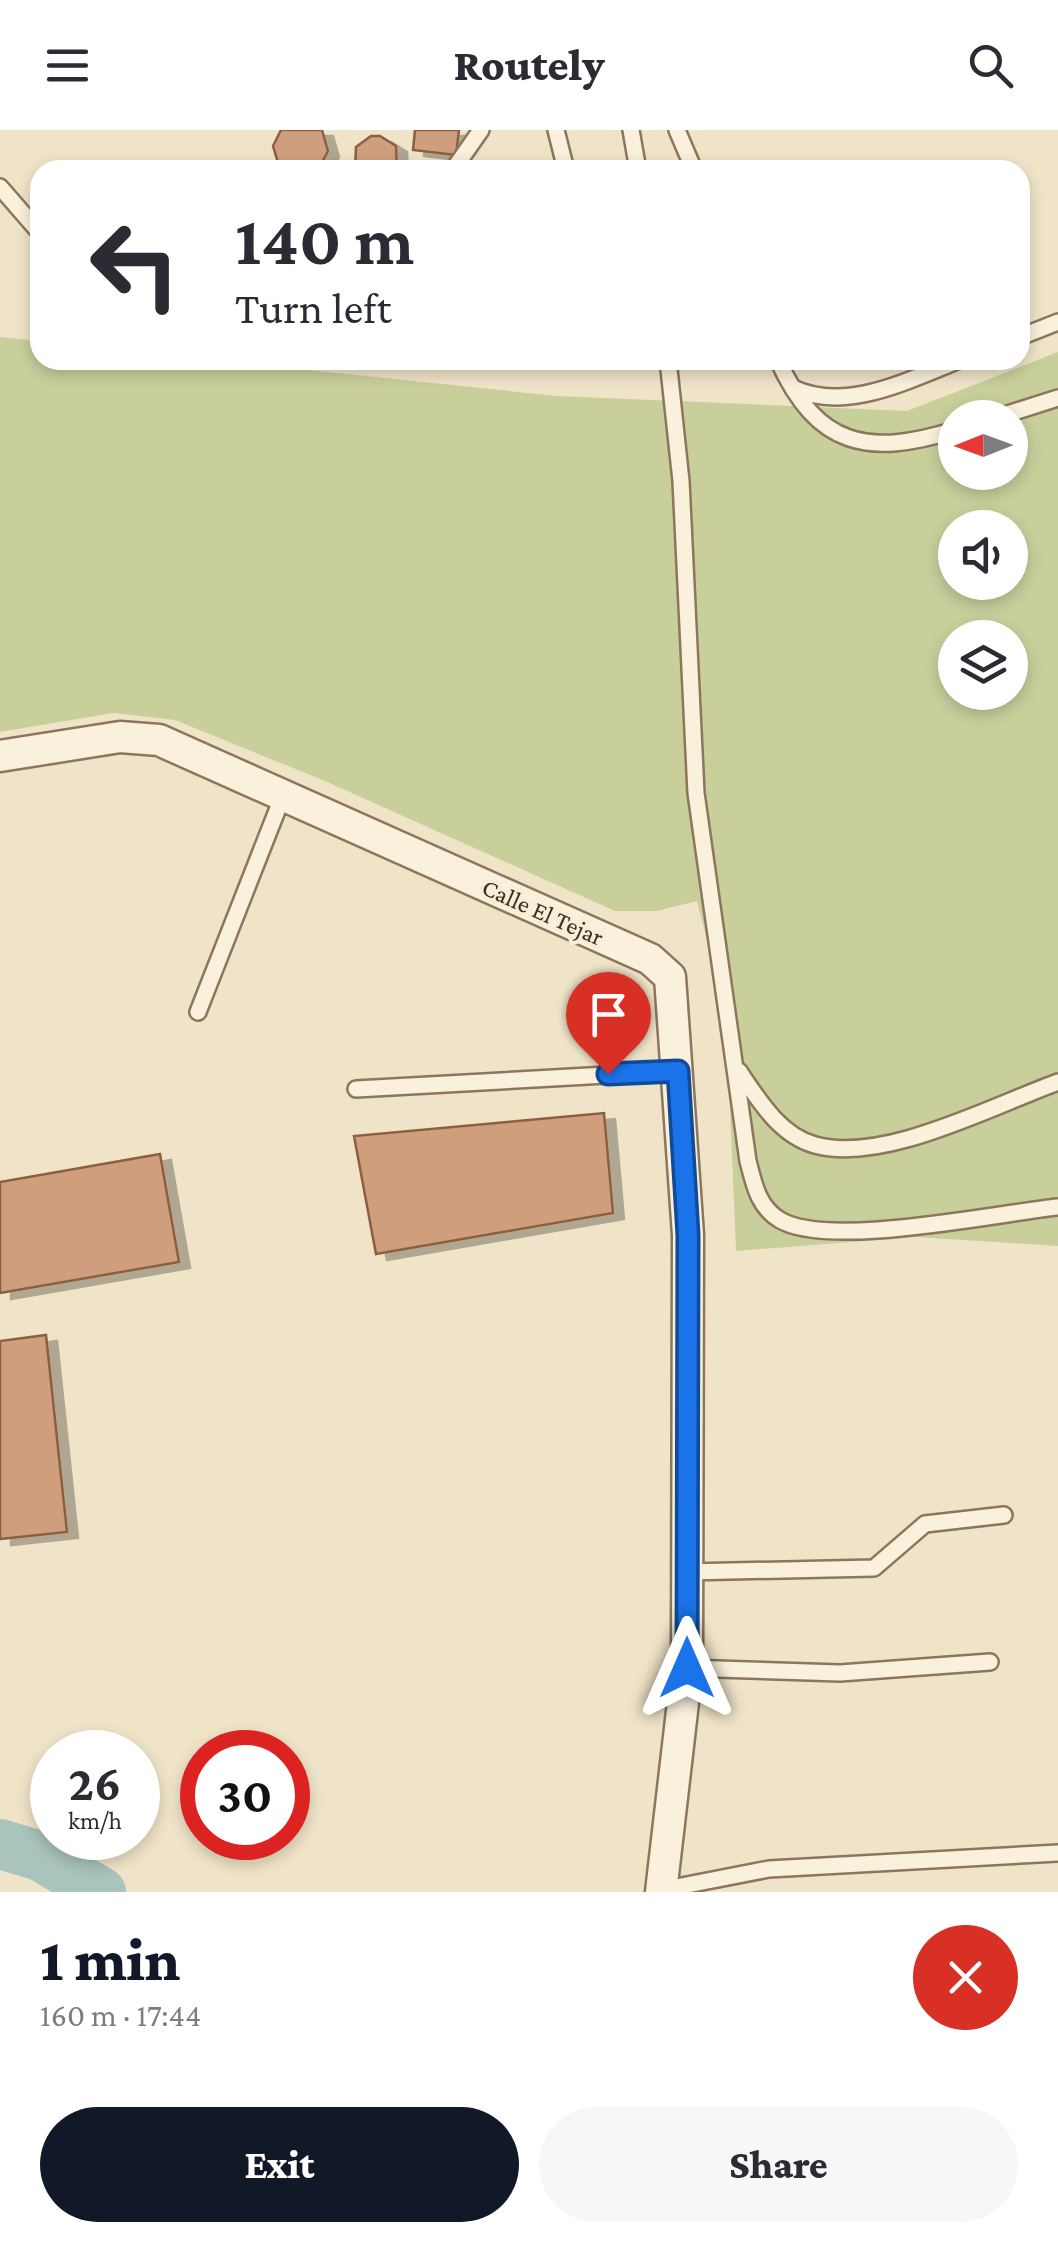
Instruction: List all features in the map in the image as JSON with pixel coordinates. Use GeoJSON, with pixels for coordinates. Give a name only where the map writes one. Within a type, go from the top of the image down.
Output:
{"type":"FeatureCollection","features":[{"type":"Feature","properties":{"kind":"street","name":"Calle El Tejar"},"geometry":{"type":"LineString","coordinates":[[0,756],[120,738],[159,740],[282,798],[650,958],[670,977],[688,1235],[687,1668],[661,1891]]}},
{"type":"Feature","properties":{"kind":"lane"},"geometry":{"type":"LineString","coordinates":[[460,160],[481,130]]}},
{"type":"Feature","properties":{"kind":"lane"},"geometry":{"type":"LineString","coordinates":[[556,130],[564,160]]}},
{"type":"Feature","properties":{"kind":"lane"},"geometry":{"type":"LineString","coordinates":[[632,130],[636,160]]}},
{"type":"Feature","properties":{"kind":"lane"},"geometry":{"type":"LineString","coordinates":[[677,130],[690,160]]}},
{"type":"Feature","properties":{"kind":"lane"},"geometry":{"type":"LineString","coordinates":[[0,187],[30,222]]}},
{"type":"Feature","properties":{"kind":"lane"},"geometry":{"type":"LineString","coordinates":[[1030,333],[1058,322]]}},
{"type":"Feature","properties":{"kind":"lane"},"geometry":{"type":"LineString","coordinates":[[669,370],[681,480],[696,793],[748,1161],[758,1200],[781,1221],[812,1229],[859,1231],[1058,1206]]}},
{"type":"Feature","properties":{"kind":"lane"},"geometry":{"type":"LineString","coordinates":[[782,370],[790,387],[820,425],[857,442],[921,440],[938,435]]}},
{"type":"Feature","properties":{"kind":"lane"},"geometry":{"type":"LineString","coordinates":[[790,387],[814,398],[840,400],[930,370]]}},
{"type":"Feature","properties":{"kind":"lane"},"geometry":{"type":"LineString","coordinates":[[1028,408],[1058,398]]}},
{"type":"Feature","properties":{"kind":"lane"},"geometry":{"type":"LineString","coordinates":[[198,1012],[282,798]]}},
{"type":"Feature","properties":{"kind":"lane"},"geometry":{"type":"LineString","coordinates":[[737,1068],[771,1118],[812,1144],[865,1150],[1058,1082]]}},
{"type":"Feature","properties":{"kind":"lane"},"geometry":{"type":"LineString","coordinates":[[356,1089],[678,1071]]}},
{"type":"Feature","properties":{"kind":"lane"},"geometry":{"type":"LineString","coordinates":[[686,1572],[874,1568],[925,1524],[1004,1515]]}},
{"type":"Feature","properties":{"kind":"lane"},"geometry":{"type":"LineString","coordinates":[[687,1668],[860,1673],[990,1662]]}},
{"type":"Feature","properties":{"kind":"lane"},"geometry":{"type":"LineString","coordinates":[[661,1891],[769,1870],[1058,1853]]}},
{"type":"Feature","properties":{"kind":"green space"},"geometry":{"type":"Polygon","coordinates":[[[0,337],[30,340],[30,370],[306,370],[557,396],[907,411],[1012,370],[1030,370],[1030,363],[1058,352],[1058,1246],[916,1237],[736,1251],[726,1013],[697,901],[657,911],[615,911],[325,781],[175,720],[114,713],[0,732],[0,337]]]}},
{"type":"Feature","properties":{"kind":"building"},"geometry":{"type":"Polygon","coordinates":[[[281,130],[322,130],[328,151],[323,160],[277,160],[273,146],[281,130]]]}},
{"type":"Feature","properties":{"kind":"building"},"geometry":{"type":"Polygon","coordinates":[[[415,130],[459,130],[456,155],[413,150],[415,130]]]}},
{"type":"Feature","properties":{"kind":"building"},"geometry":{"type":"Polygon","coordinates":[[[371,136],[380,136],[396,146],[397,160],[355,160],[356,147],[371,136]]]}},
{"type":"Feature","properties":{"kind":"building"},"geometry":{"type":"Polygon","coordinates":[[[604,1113],[613,1213],[376,1254],[354,1136],[604,1113]]]}},
{"type":"Feature","properties":{"kind":"building"},"geometry":{"type":"Polygon","coordinates":[[[160,1154],[179,1262],[0,1293],[0,1182],[160,1154]]]}},
{"type":"Feature","properties":{"kind":"building"},"geometry":{"type":"Polygon","coordinates":[[[46,1335],[67,1532],[0,1539],[0,1341],[46,1335]]]}},
{"type":"Feature","properties":{"kind":"waterway"},"geometry":{"type":"LineString","coordinates":[[0,1844],[40,1856],[101,1892]]}},
{"type":"Feature","properties":{"kind":"route"},"geometry":{"type":"LineString","coordinates":[[608,1074],[678,1071],[688,1235],[687,1668]]}}]}
